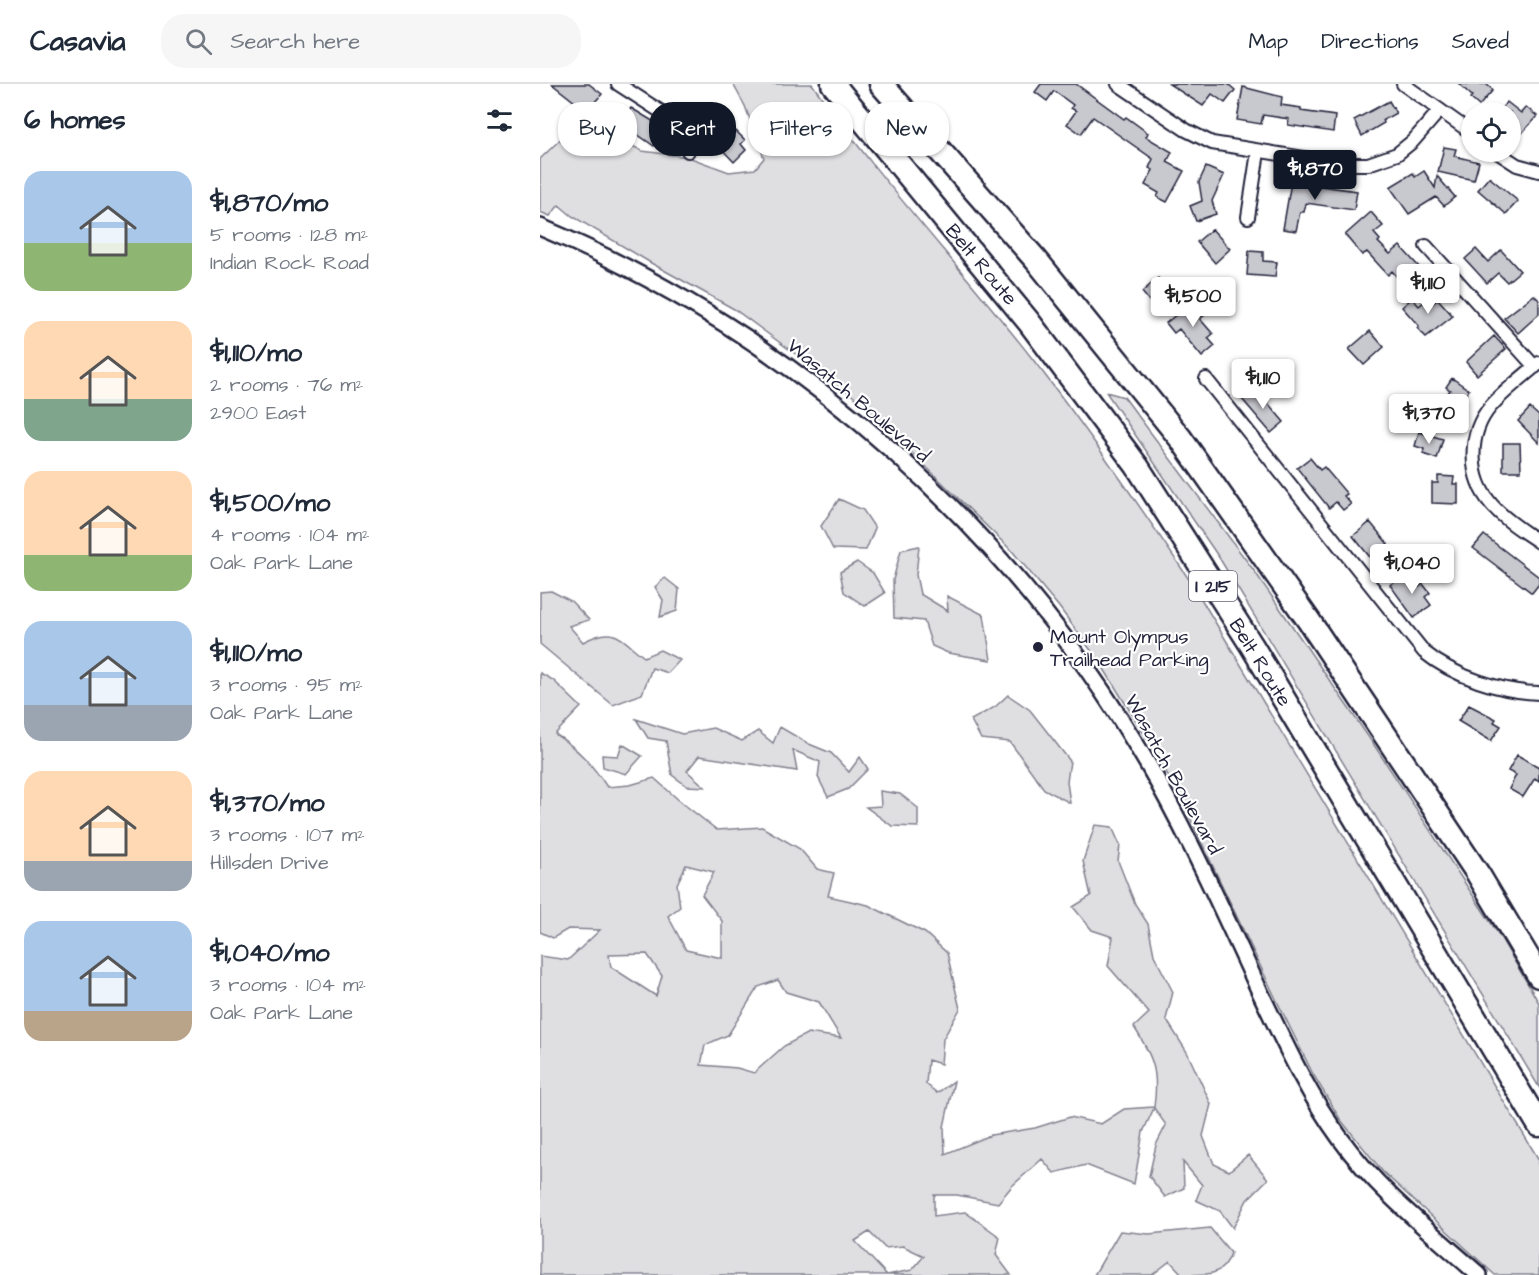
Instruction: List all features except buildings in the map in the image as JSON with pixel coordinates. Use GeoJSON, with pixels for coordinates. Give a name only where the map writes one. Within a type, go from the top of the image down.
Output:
{"type":"FeatureCollection","features":[{"type":"Feature","properties":{"kind":"highway","name":"Belt Route"},"geometry":{"type":"LineString","coordinates":[[833,84],[1029,322],[1137,466],[1252,646],[1539,1125]]}},
{"type":"Feature","properties":{"kind":"highway"},"geometry":{"type":"LineString","coordinates":[[881,84],[1037,261],[1181,439],[1309,621],[1478,873],[1539,976]]}},
{"type":"Feature","properties":{"kind":"street"},"geometry":{"type":"LineString","coordinates":[[618,84],[649,104]]}},
{"type":"Feature","properties":{"kind":"street"},"geometry":{"type":"LineString","coordinates":[[1118,84],[1194,135],[1221,145],[1341,164],[1378,162],[1405,148],[1440,110]]}},
{"type":"Feature","properties":{"kind":"street"},"geometry":{"type":"LineString","coordinates":[[1403,84],[1461,125]]}},
{"type":"Feature","properties":{"kind":"street"},"geometry":{"type":"LineString","coordinates":[[1248,217],[1258,152]]}},
{"type":"Feature","properties":{"kind":"street"},"geometry":{"type":"LineString","coordinates":[[1512,162],[1539,171]]}},
{"type":"Feature","properties":{"kind":"street","name":"Wasatch Boulevard"},"geometry":{"type":"LineString","coordinates":[[540,227],[656,282],[725,323],[770,354],[818,389],[890,450],[1000,557],[1075,651],[1143,755],[1189,841],[1294,1063],[1332,1127],[1353,1156],[1379,1184],[1479,1275]]}},
{"type":"Feature","properties":{"kind":"street"},"geometry":{"type":"LineString","coordinates":[[1426,246],[1537,365],[1496,401],[1484,415],[1476,432],[1473,453],[1478,483],[1487,500],[1507,519],[1539,542]]}},
{"type":"Feature","properties":{"kind":"street"},"geometry":{"type":"LineString","coordinates":[[1206,378],[1424,652],[1445,667],[1466,677],[1539,693]]}},
{"type":"Feature","properties":{"kind":"shaded area"},"geometry":{"type":"Polygon","coordinates":[[[733,84],[812,84],[825,102],[748,102],[748,114],[733,84]]]}},
{"type":"Feature","properties":{"kind":"shaded area"},"geometry":{"type":"Polygon","coordinates":[[[853,139],[1053,385],[1155,529],[1194,587],[1539,1160],[1539,1275],[1495,1275],[1383,1172],[1340,1119],[1313,1074],[1182,801],[1157,755],[1101,664],[1059,607],[1013,552],[857,399],[734,309],[651,263],[572,216],[559,205],[550,216],[540,212],[540,159],[558,142],[558,156],[637,156],[637,148],[649,152],[649,156],[688,157],[729,172],[755,169],[763,156],[853,156],[853,139]]]}},
{"type":"Feature","properties":{"kind":"shaded area"},"geometry":{"type":"Polygon","coordinates":[[[1106,392],[1124,397],[1255,572],[1376,748],[1499,935],[1539,1003],[1539,1087],[1220,559],[1106,392]]]}},
{"type":"Feature","properties":{"kind":"shaded area"},"geometry":{"type":"Polygon","coordinates":[[[839,499],[863,510],[875,528],[866,550],[833,549],[821,526],[839,499]]]}},
{"type":"Feature","properties":{"kind":"shaded area"},"geometry":{"type":"Polygon","coordinates":[[[919,546],[916,575],[920,594],[948,611],[947,596],[984,615],[991,660],[948,653],[932,646],[924,621],[894,618],[893,580],[901,550],[919,546]]]}},
{"type":"Feature","properties":{"kind":"shaded area"},"geometry":{"type":"Polygon","coordinates":[[[857,562],[873,573],[885,593],[865,606],[844,592],[840,572],[857,562]]]}},
{"type":"Feature","properties":{"kind":"shaded area"},"geometry":{"type":"Polygon","coordinates":[[[665,578],[679,589],[677,611],[660,617],[663,600],[655,587],[665,578]]]}},
{"type":"Feature","properties":{"kind":"shaded area"},"geometry":{"type":"Polygon","coordinates":[[[551,591],[571,601],[589,620],[569,626],[583,642],[602,634],[610,634],[622,639],[644,657],[660,650],[680,660],[668,673],[652,668],[642,694],[613,705],[540,644],[540,592],[551,591]]]}},
{"type":"Feature","properties":{"kind":"shaded area"},"geometry":{"type":"Polygon","coordinates":[[[540,673],[553,680],[581,707],[555,734],[584,757],[607,787],[630,785],[654,778],[717,830],[762,827],[800,849],[817,869],[834,873],[828,896],[868,905],[925,933],[947,953],[960,1009],[943,1039],[941,1064],[928,1060],[926,1084],[937,1093],[954,1081],[944,1127],[945,1154],[991,1135],[1035,1128],[1070,1117],[1101,1124],[1124,1109],[1154,1107],[1156,1084],[1153,1065],[1134,1027],[1149,1013],[1108,966],[1113,937],[1092,930],[1073,907],[1091,896],[1083,861],[1095,825],[1112,827],[1120,845],[1118,861],[1135,904],[1148,924],[1154,955],[1173,992],[1166,1019],[1187,1052],[1211,1104],[1203,1136],[1214,1164],[1229,1171],[1248,1155],[1268,1179],[1247,1200],[1233,1228],[1220,1211],[1196,1200],[1202,1185],[1183,1162],[1184,1188],[1165,1197],[1149,1176],[1156,1145],[1166,1125],[1154,1108],[1143,1132],[1134,1184],[1086,1165],[1054,1173],[1042,1159],[1012,1186],[998,1203],[957,1195],[934,1195],[934,1216],[965,1212],[1000,1237],[996,1255],[1011,1275],[887,1275],[540,1275],[540,956],[568,960],[600,930],[568,929],[553,938],[540,932],[540,673]],[[686,865],[677,884],[680,907],[668,916],[686,950],[722,958],[722,921],[702,895],[714,872],[686,865]],[[647,954],[609,955],[611,967],[656,996],[662,976],[647,954]],[[778,980],[758,987],[728,1035],[705,1045],[701,1065],[737,1068],[754,1073],[784,1046],[808,1033],[841,1038],[819,1002],[786,992],[778,980]],[[869,1232],[855,1241],[887,1275],[912,1270],[924,1256],[903,1246],[885,1248],[869,1232]]]}},
{"type":"Feature","properties":{"kind":"shaded area"},"geometry":{"type":"Polygon","coordinates":[[[1008,695],[1030,710],[1070,761],[1067,782],[1070,803],[1044,789],[1010,742],[981,739],[971,720],[995,707],[1008,695]]]}},
{"type":"Feature","properties":{"kind":"shaded area"},"geometry":{"type":"Polygon","coordinates":[[[636,719],[682,734],[713,728],[742,741],[758,731],[773,743],[780,727],[809,744],[831,753],[849,772],[860,757],[868,769],[848,789],[828,797],[818,777],[820,762],[793,750],[797,771],[699,756],[687,771],[705,787],[687,786],[672,775],[666,741],[648,738],[636,719]]]}},
{"type":"Feature","properties":{"kind":"shaded area"},"geometry":{"type":"Polygon","coordinates":[[[622,744],[642,756],[626,774],[603,767],[602,755],[618,756],[622,744]]]}},
{"type":"Feature","properties":{"kind":"shaded area"},"geometry":{"type":"Polygon","coordinates":[[[880,791],[900,794],[918,808],[918,827],[892,826],[866,807],[881,806],[880,791]]]}},
{"type":"Feature","properties":{"kind":"shaded area"},"geometry":{"type":"Polygon","coordinates":[[[1210,1228],[1231,1253],[1220,1270],[1201,1275],[1183,1275],[1170,1261],[1152,1275],[1094,1275],[1120,1231],[1149,1234],[1210,1228]]]}},
{"type":"Feature","properties":{"kind":"place","name":"Mount Olympus Trailhead Parking"},"geometry":{"type":"Point","coordinates":[1038,647]}}]}
